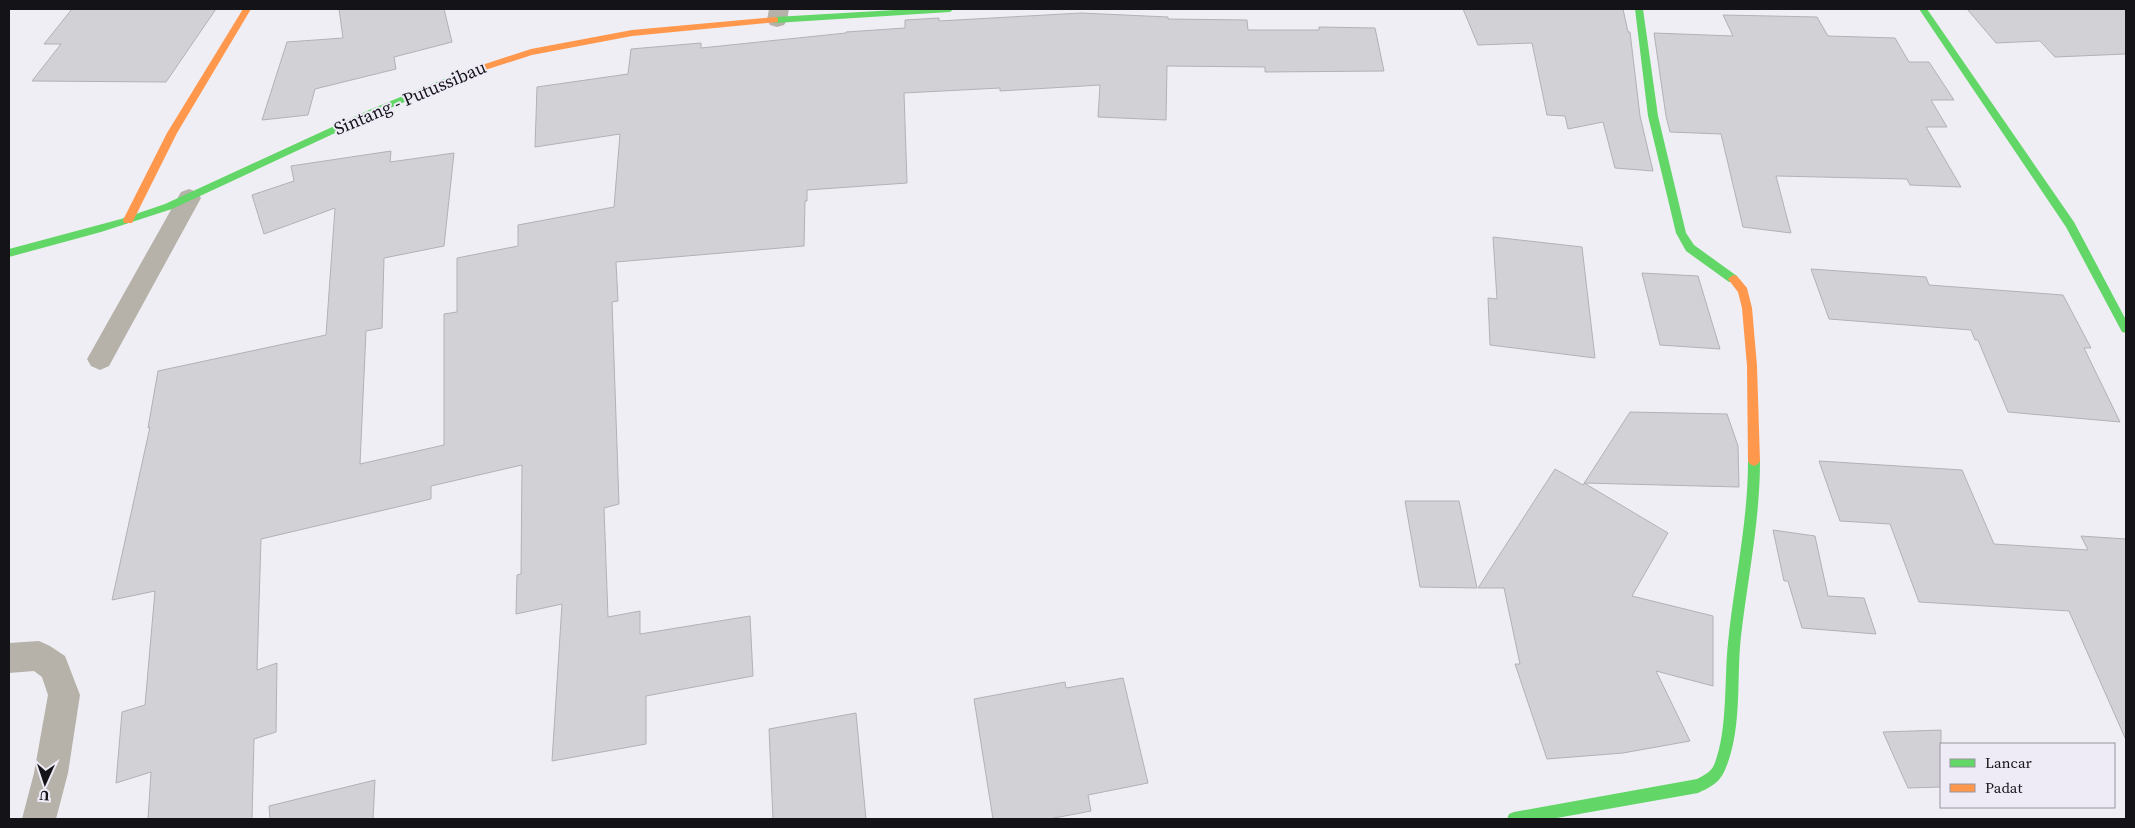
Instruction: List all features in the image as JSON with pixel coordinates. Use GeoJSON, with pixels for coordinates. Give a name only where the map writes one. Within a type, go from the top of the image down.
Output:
{"type":"FeatureCollection","features":[{"type":"Feature","properties":{"kind":"main road"},"geometry":{"type":"LineString","coordinates":[[128,220],[172,133],[247,9]]}},
{"type":"Feature","properties":{"kind":"main road","name":"Sintang - Putussibau"},"geometry":{"type":"LineString","coordinates":[[9,253],[128,220],[189,198],[374,110],[440,82],[531,52],[632,33],[778,14],[950,9]]}},
{"type":"Feature","properties":{"kind":"main road"},"geometry":{"type":"LineString","coordinates":[[1514,819],[1698,786],[1715,777],[1721,765],[1726,745],[1735,636],[1755,496],[1752,366],[1747,308],[1744,291],[1730,276],[1690,248],[1681,233],[1654,116],[1639,9]]}},
{"type":"Feature","properties":{"kind":"main road"},"geometry":{"type":"LineString","coordinates":[[1923,9],[2070,225],[2126,329]]}},
{"type":"Feature","properties":{"kind":"street"},"geometry":{"type":"LineString","coordinates":[[100,359],[189,198]]}},
{"type":"Feature","properties":{"kind":"street"},"geometry":{"type":"LineString","coordinates":[[9,658],[39,656],[54,667],[64,695],[51,773],[39,819]]}},
{"type":"Feature","properties":{"kind":"building"},"geometry":{"type":"Polygon","coordinates":[[[72,9],[216,9],[166,82],[32,81],[61,44],[44,44],[72,9]]]}},
{"type":"Feature","properties":{"kind":"building"},"geometry":{"type":"Polygon","coordinates":[[[339,9],[444,9],[452,42],[394,57],[396,69],[315,89],[308,115],[262,120],[287,42],[343,38],[339,9]]]}},
{"type":"Feature","properties":{"kind":"building"},"geometry":{"type":"Polygon","coordinates":[[[1463,9],[1623,9],[1628,32],[1630,32],[1640,116],[1653,171],[1615,168],[1603,122],[1568,129],[1565,116],[1547,115],[1532,43],[1478,45],[1463,9]]]}},
{"type":"Feature","properties":{"kind":"building"},"geometry":{"type":"Polygon","coordinates":[[[1967,9],[2126,9],[2126,54],[2055,57],[2040,41],[1996,43],[1967,9]]]}},
{"type":"Feature","properties":{"kind":"building"},"geometry":{"type":"Polygon","coordinates":[[[1081,13],[1168,17],[1168,19],[1247,20],[1248,30],[1319,30],[1319,27],[1375,28],[1384,71],[1265,72],[1265,67],[1167,66],[1166,120],[1098,117],[1100,85],[1000,91],[1000,88],[904,93],[907,183],[807,190],[804,246],[616,262],[618,301],[612,302],[619,504],[604,508],[608,617],[640,611],[640,634],[750,616],[753,676],[646,696],[646,744],[552,761],[562,604],[516,614],[517,575],[521,574],[522,465],[431,486],[431,499],[261,539],[257,670],[277,663],[276,732],[254,739],[252,819],[148,819],[151,772],[116,783],[122,712],[145,705],[155,591],[112,600],[150,427],[148,428],[158,371],[326,335],[335,208],[264,234],[252,195],[294,181],[291,166],[391,151],[390,162],[454,153],[444,246],[384,258],[382,328],[366,331],[360,464],[444,445],[444,314],[457,312],[457,258],[518,246],[518,225],[614,207],[620,134],[535,147],[537,87],[628,74],[631,49],[701,43],[701,48],[846,32],[905,28],[905,20],[939,18],[939,21],[1081,13]]]}},
{"type":"Feature","properties":{"kind":"building"},"geometry":{"type":"Polygon","coordinates":[[[1723,15],[1817,17],[1828,36],[1895,38],[1909,62],[1929,62],[1954,100],[1931,100],[1947,127],[1926,127],[1961,187],[1910,185],[1907,179],[1776,176],[1791,233],[1743,227],[1721,134],[1670,132],[1654,33],[1733,36],[1723,15]]]}},
{"type":"Feature","properties":{"kind":"building"},"geometry":{"type":"Polygon","coordinates":[[[1493,237],[1582,247],[1595,358],[1490,345],[1488,298],[1497,299],[1493,237]]]}},
{"type":"Feature","properties":{"kind":"building"},"geometry":{"type":"Polygon","coordinates":[[[1811,269],[1926,277],[1929,285],[2063,295],[2091,348],[2084,348],[2120,422],[2008,412],[1978,340],[1975,340],[1971,330],[1829,319],[1811,269]]]}},
{"type":"Feature","properties":{"kind":"building"},"geometry":{"type":"Polygon","coordinates":[[[1642,273],[1698,276],[1720,349],[1660,345],[1642,273]]]}},
{"type":"Feature","properties":{"kind":"building"},"geometry":{"type":"Polygon","coordinates":[[[1630,412],[1727,414],[1738,446],[1739,487],[1584,483],[1630,412]]]}},
{"type":"Feature","properties":{"kind":"building"},"geometry":{"type":"Polygon","coordinates":[[[1819,461],[1962,470],[1994,544],[2088,550],[2081,536],[2126,539],[2126,740],[2069,611],[1919,602],[1890,524],[1840,521],[1819,461]]]}},
{"type":"Feature","properties":{"kind":"building"},"geometry":{"type":"Polygon","coordinates":[[[1555,469],[1583,485],[1584,483],[1668,533],[1632,596],[1713,616],[1713,686],[1656,671],[1690,741],[1623,753],[1547,759],[1515,664],[1520,664],[1504,588],[1478,588],[1555,469]]]}},
{"type":"Feature","properties":{"kind":"building"},"geometry":{"type":"Polygon","coordinates":[[[1405,501],[1459,501],[1477,588],[1420,587],[1405,501]]]}},
{"type":"Feature","properties":{"kind":"building"},"geometry":{"type":"Polygon","coordinates":[[[1773,530],[1815,536],[1828,596],[1864,598],[1876,634],[1802,628],[1788,581],[1784,581],[1773,530]]]}},
{"type":"Feature","properties":{"kind":"building"},"geometry":{"type":"Polygon","coordinates":[[[1123,678],[1148,783],[1088,795],[1091,811],[1049,819],[993,819],[974,699],[1065,682],[1066,688],[1123,678]]]}},
{"type":"Feature","properties":{"kind":"building"},"geometry":{"type":"Polygon","coordinates":[[[856,713],[866,819],[773,819],[769,729],[856,713]]]}},
{"type":"Feature","properties":{"kind":"building"},"geometry":{"type":"Polygon","coordinates":[[[1941,730],[1940,787],[1908,788],[1883,732],[1941,730]]]}},
{"type":"Feature","properties":{"kind":"building"},"geometry":{"type":"Polygon","coordinates":[[[375,780],[373,819],[270,819],[269,806],[375,780]]]}},
{"type":"Feature","properties":{"kind":"traffic: fast"},"geometry":{"type":"LineString","coordinates":[[775,20],[950,9]]}},
{"type":"Feature","properties":{"kind":"traffic: fast"},"geometry":{"type":"LineString","coordinates":[[1639,9],[1653,116],[1681,233],[1690,248],[1733,279]]}},
{"type":"Feature","properties":{"kind":"traffic: fast"},"geometry":{"type":"LineString","coordinates":[[1923,9],[2070,225],[2126,329]]}},
{"type":"Feature","properties":{"kind":"traffic: fast"},"geometry":{"type":"LineString","coordinates":[[9,253],[124,222],[168,206],[372,112],[485,67]]}},
{"type":"Feature","properties":{"kind":"traffic: fast"},"geometry":{"type":"LineString","coordinates":[[1514,819],[1698,786],[1715,775],[1721,763],[1728,733],[1733,650],[1753,504],[1754,461]]}},
{"type":"Feature","properties":{"kind":"traffic: slow"},"geometry":{"type":"LineString","coordinates":[[128,220],[172,133],[247,9]]}},
{"type":"Feature","properties":{"kind":"traffic: slow"},"geometry":{"type":"LineString","coordinates":[[485,67],[531,52],[632,33],[775,20]]}},
{"type":"Feature","properties":{"kind":"traffic: slow"},"geometry":{"type":"LineString","coordinates":[[1733,279],[1743,291],[1747,308],[1752,366],[1754,461]]}}]}
